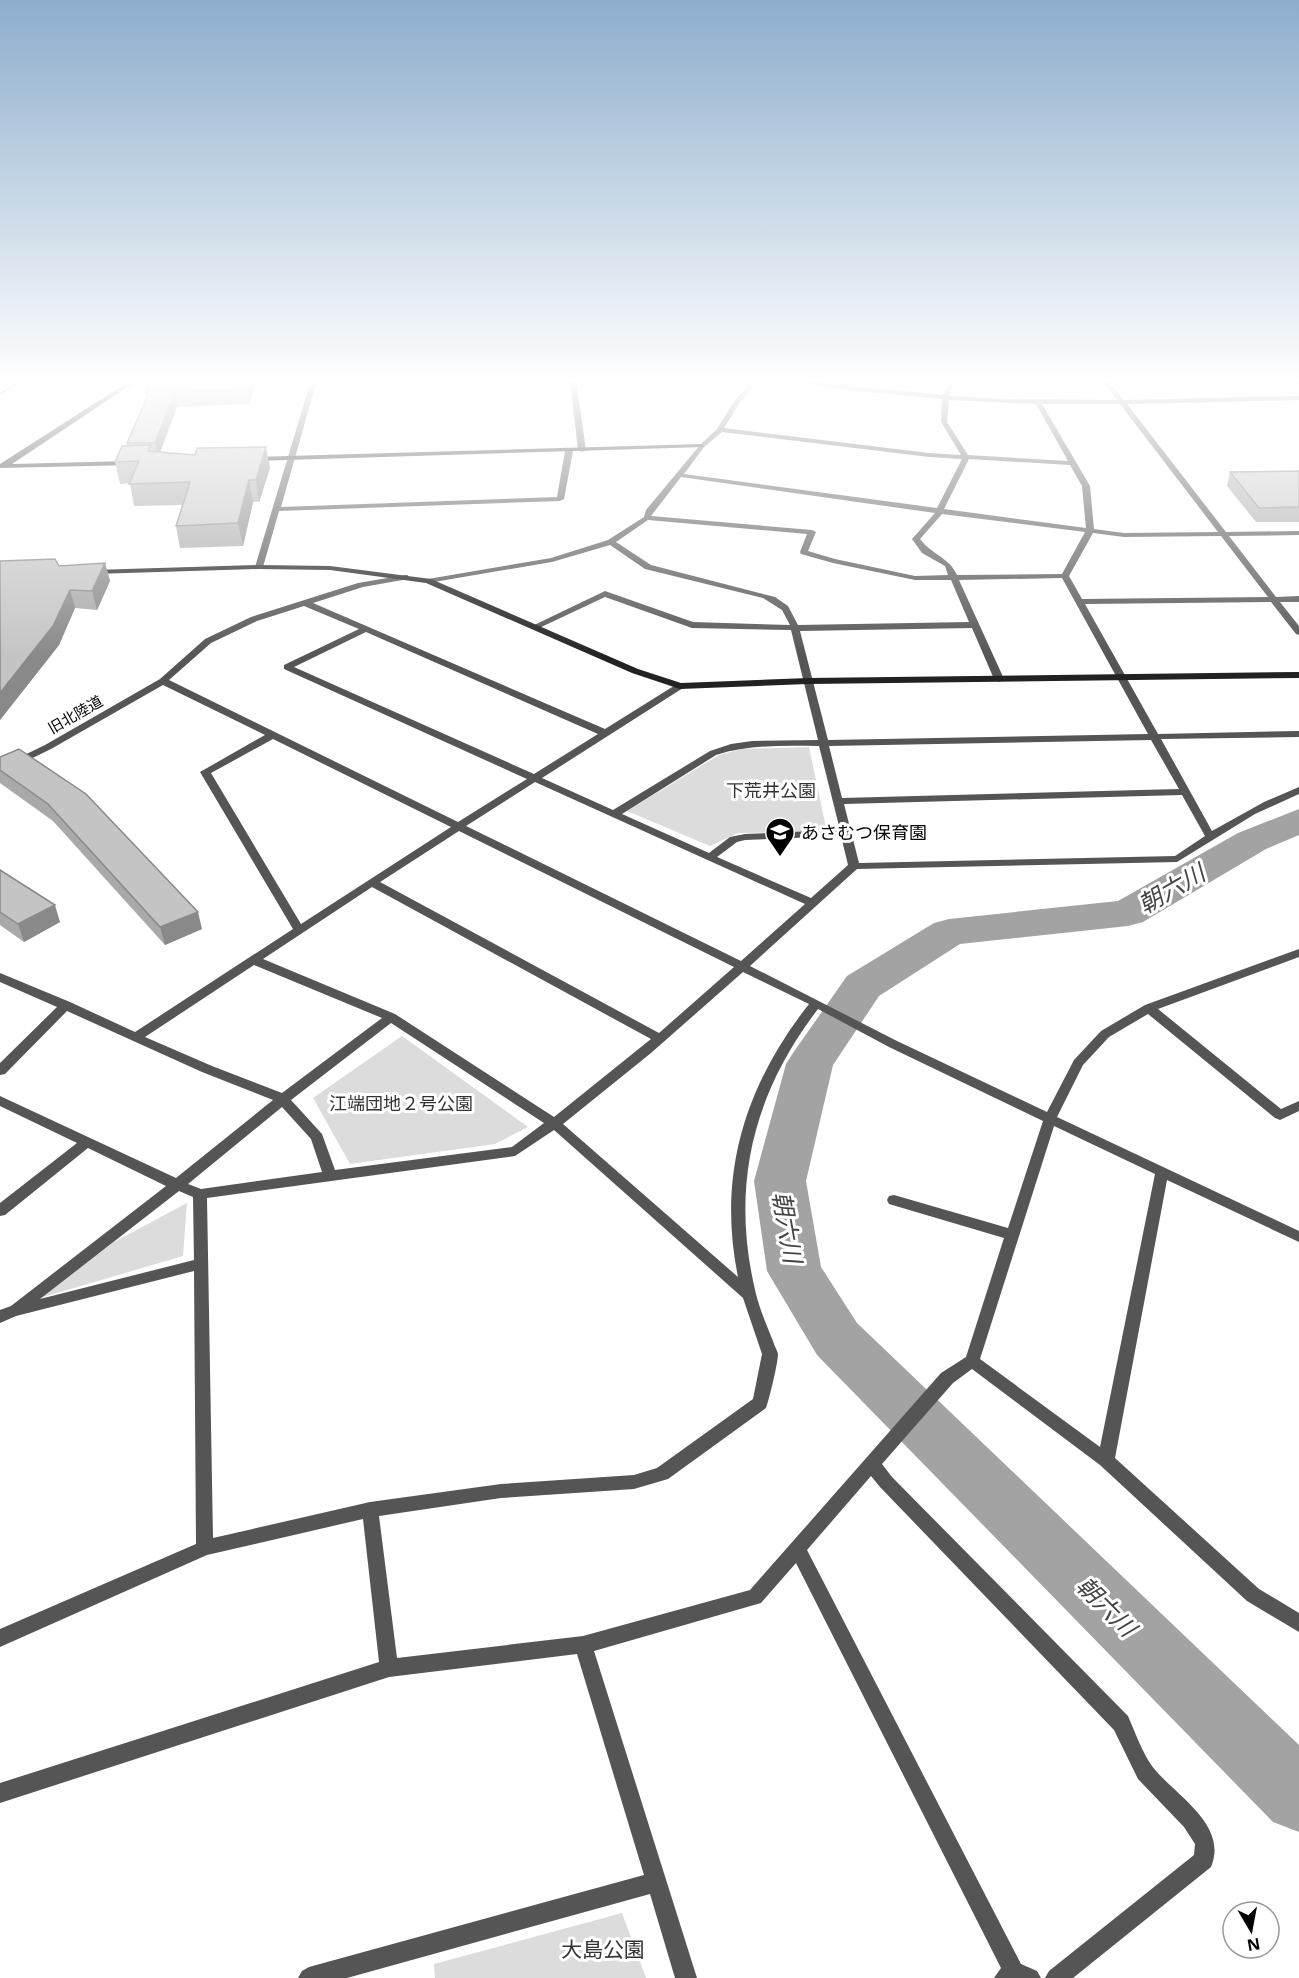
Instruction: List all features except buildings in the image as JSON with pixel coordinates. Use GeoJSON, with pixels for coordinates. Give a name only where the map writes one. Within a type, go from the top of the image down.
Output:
{"type":"FeatureCollection","features":[{"type":"Feature","properties":{"kind":"street"},"geometry":{"type":"LineString","coordinates":[[259,567],[287,472]]}},
{"type":"Feature","properties":{"kind":"street"},"geometry":{"type":"LineString","coordinates":[[276,508],[560,499],[565,472]]}},
{"type":"Feature","properties":{"kind":"street"},"geometry":{"type":"LineString","coordinates":[[648,518],[649,512],[681,472]]}},
{"type":"Feature","properties":{"kind":"street"},"geometry":{"type":"LineString","coordinates":[[959,472],[941,512],[931,526],[916,539],[925,551],[948,565],[999,680]]}},
{"type":"Feature","properties":{"kind":"street"},"geometry":{"type":"LineString","coordinates":[[1065,576],[1090,531],[1086,486],[1079,472]]}},
{"type":"Feature","properties":{"kind":"street"},"geometry":{"type":"LineString","coordinates":[[1176,472],[1299,633]]}},
{"type":"Feature","properties":{"kind":"street"},"geometry":{"type":"LineString","coordinates":[[679,475],[1124,535],[1299,533]]}},
{"type":"Feature","properties":{"kind":"street"},"geometry":{"type":"LineString","coordinates":[[428,580],[552,560],[610,542],[648,518],[691,524],[747,525],[812,532],[804,552],[833,561],[915,578],[1065,576]]}},
{"type":"Feature","properties":{"kind":"street"},"geometry":{"type":"LineString","coordinates":[[610,542],[648,567],[766,596],[781,603],[788,612],[795,627],[854,866]]}},
{"type":"Feature","properties":{"kind":"street"},"geometry":{"type":"LineString","coordinates":[[84,573],[259,567],[330,568],[428,580],[635,671],[680,686],[808,681],[1299,675]]}},
{"type":"Feature","properties":{"kind":"street"},"geometry":{"type":"LineString","coordinates":[[1065,576],[1210,836]]}},
{"type":"Feature","properties":{"kind":"street","name":"旧北陸道"},"geometry":{"type":"LineString","coordinates":[[0,771],[48,747],[163,681],[208,641],[254,619],[303,602],[361,585],[405,577]]}},
{"type":"Feature","properties":{"kind":"street"},"geometry":{"type":"LineString","coordinates":[[534,627],[605,594],[692,625],[795,627],[974,625]]}},
{"type":"Feature","properties":{"kind":"street"},"geometry":{"type":"LineString","coordinates":[[1080,602],[1299,599]]}},
{"type":"Feature","properties":{"kind":"street"},"geometry":{"type":"LineString","coordinates":[[303,602],[606,733]]}},
{"type":"Feature","properties":{"kind":"street"},"geometry":{"type":"LineString","coordinates":[[366,629],[287,667],[812,903]]}},
{"type":"Feature","properties":{"kind":"street"},"geometry":{"type":"LineString","coordinates":[[163,681],[822,1006],[893,1044],[1299,1237]]}},
{"type":"Feature","properties":{"kind":"street"},"geometry":{"type":"LineString","coordinates":[[136,1037],[532,778],[680,686]]}},
{"type":"Feature","properties":{"kind":"street"},"geometry":{"type":"LineString","coordinates":[[614,814],[713,753],[731,747],[823,742],[1299,734]]}},
{"type":"Feature","properties":{"kind":"street"},"geometry":{"type":"LineString","coordinates":[[273,735],[205,772],[299,930]]}},
{"type":"Feature","properties":{"kind":"street"},"geometry":{"type":"LineString","coordinates":[[0,1101],[200,1194],[515,1151],[555,1124],[743,967],[854,866],[1177,859],[1210,836],[1281,796],[1299,790]]}},
{"type":"Feature","properties":{"kind":"street"},"geometry":{"type":"LineString","coordinates":[[838,801],[1186,792]]}},
{"type":"Feature","properties":{"kind":"street"},"geometry":{"type":"LineString","coordinates":[[710,857],[734,839],[745,837],[846,833]]}},
{"type":"Feature","properties":{"kind":"street"},"geometry":{"type":"LineString","coordinates":[[372,882],[658,1038]]}},
{"type":"Feature","properties":{"kind":"street"},"geometry":{"type":"LineString","coordinates":[[0,1793],[388,1668],[583,1645],[755,1597],[947,1378],[972,1361],[1050,1118],[1078,1063],[1105,1034],[1149,1008],[1299,953]]}},
{"type":"Feature","properties":{"kind":"street"},"geometry":{"type":"LineString","coordinates":[[254,960],[391,1017],[555,1124],[749,1295]]}},
{"type":"Feature","properties":{"kind":"street"},"geometry":{"type":"LineString","coordinates":[[0,977],[283,1099],[318,1137],[330,1175]]}},
{"type":"Feature","properties":{"kind":"street"},"geometry":{"type":"LineString","coordinates":[[0,1071],[66,1005]]}},
{"type":"Feature","properties":{"kind":"street"},"geometry":{"type":"LineString","coordinates":[[0,1638],[205,1548],[370,1510],[501,1491],[634,1482],[662,1474],[760,1403],[770,1354],[749,1295],[739,1240],[739,1181],[752,1112],[773,1064],[793,1030],[822,1006]]}},
{"type":"Feature","properties":{"kind":"street"},"geometry":{"type":"LineString","coordinates":[[1149,1008],[1280,1115],[1299,1106]]}},
{"type":"Feature","properties":{"kind":"street"},"geometry":{"type":"LineString","coordinates":[[5,1316],[16,1310],[283,1099],[391,1017]]}},
{"type":"Feature","properties":{"kind":"street"},"geometry":{"type":"LineString","coordinates":[[0,1211],[87,1142]]}},
{"type":"Feature","properties":{"kind":"street"},"geometry":{"type":"LineString","coordinates":[[1106,1460],[1162,1172]]}},
{"type":"Feature","properties":{"kind":"street"},"geometry":{"type":"LineString","coordinates":[[200,1194],[205,1548]]}},
{"type":"Feature","properties":{"kind":"street"},"geometry":{"type":"LineString","coordinates":[[894,1200],[1012,1235]]}},
{"type":"Feature","properties":{"kind":"street"},"geometry":{"type":"LineString","coordinates":[[5,1316],[200,1264]]}},
{"type":"Feature","properties":{"kind":"street"},"geometry":{"type":"LineString","coordinates":[[972,1361],[1106,1460],[1253,1594],[1299,1623]]}},
{"type":"Feature","properties":{"kind":"street"},"geometry":{"type":"LineString","coordinates":[[872,1464],[886,1482],[1120,1723],[1145,1772],[1191,1820],[1205,1842],[1204,1860],[1056,1978]]}},
{"type":"Feature","properties":{"kind":"street"},"geometry":{"type":"LineString","coordinates":[[370,1510],[388,1668]]}},
{"type":"Feature","properties":{"kind":"street"},"geometry":{"type":"LineString","coordinates":[[798,1549],[1016,1976]]}},
{"type":"Feature","properties":{"kind":"street"},"geometry":{"type":"LineString","coordinates":[[583,1645],[686,1978]]}},
{"type":"Feature","properties":{"kind":"street"},"geometry":{"type":"LineString","coordinates":[[309,1978],[656,1882]]}},
{"type":"Feature","properties":{"kind":"green space","name":"下荒井公園"},"geometry":{"type":"Polygon","coordinates":[[[809,747],[827,832],[738,833],[710,846],[627,811],[719,755],[742,749],[809,747]]]}},
{"type":"Feature","properties":{"kind":"green space","name":"江端団地２号公園"},"geometry":{"type":"Polygon","coordinates":[[[402,1036],[528,1127],[495,1144],[350,1164],[313,1098],[402,1036]]]}},
{"type":"Feature","properties":{"kind":"green space"},"geometry":{"type":"Polygon","coordinates":[[[187,1203],[183,1256],[40,1298],[114,1242],[187,1203]]]}},
{"type":"Feature","properties":{"kind":"green space","name":"大島公園"},"geometry":{"type":"Polygon","coordinates":[[[622,1913],[646,1978],[435,1978],[434,1964],[622,1913]]]}},
{"type":"Feature","properties":{"kind":"waterway","name":"朝六川"},"geometry":{"type":"LineString","coordinates":[[1299,821],[1252,841],[1128,913],[949,932],[863,986],[810,1064],[780,1181],[794,1271],[837,1339],[1299,1796]]}},
{"type":"Feature","properties":{"kind":"place","name":"あさむつ保育園"},"geometry":{"type":"Point","coordinates":[780,858]}}]}
